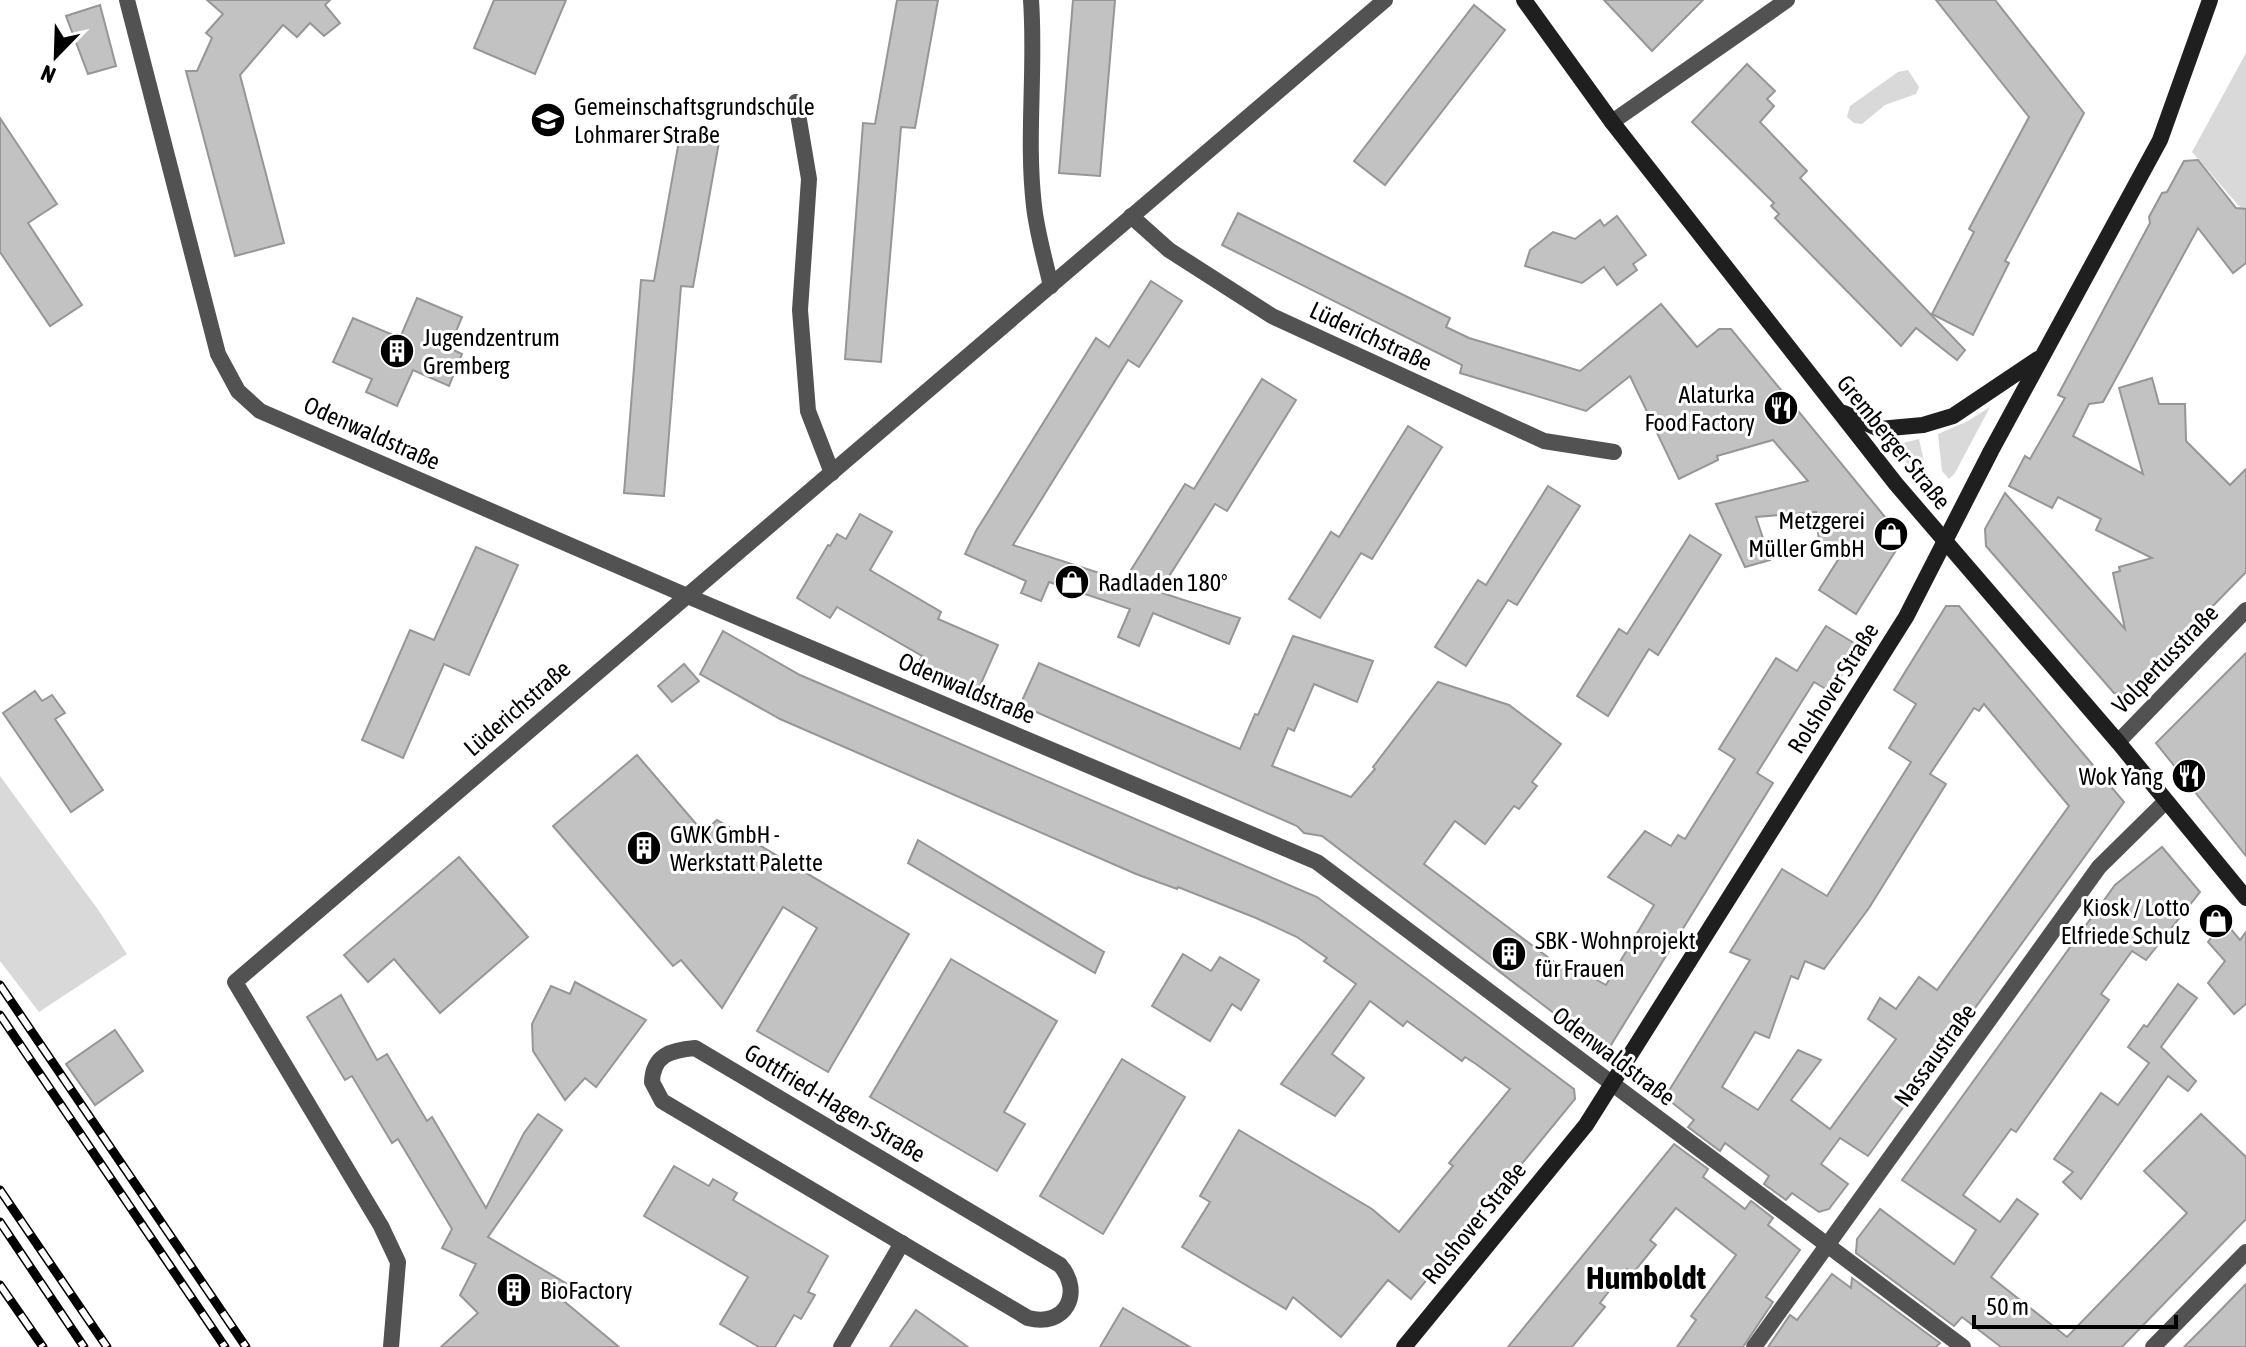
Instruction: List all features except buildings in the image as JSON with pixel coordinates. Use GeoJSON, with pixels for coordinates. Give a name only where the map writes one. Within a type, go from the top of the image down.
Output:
{"type":"FeatureCollection","features":[{"type":"Feature","properties":{"kind":"street","name":"Odenwaldstraße"},"geometry":{"type":"LineString","coordinates":[[127,0],[218,354],[238,391],[260,411],[685,595],[1317,862],[1963,1347]]}},
{"type":"Feature","properties":{"kind":"street"},"geometry":{"type":"LineString","coordinates":[[1031,0],[1034,36],[1031,126],[1034,207],[1051,286]]}},
{"type":"Feature","properties":{"kind":"street","name":"Lüderichstraße"},"geometry":{"type":"LineString","coordinates":[[391,1347],[398,1262],[381,1226],[235,982],[1385,0]]}},
{"type":"Feature","properties":{"kind":"street","name":"Gremberger Straße"},"geometry":{"type":"LineString","coordinates":[[1524,0],[1612,122],[1945,542],[2118,742],[2246,898]]}},
{"type":"Feature","properties":{"kind":"street"},"geometry":{"type":"LineString","coordinates":[[1612,122],[1787,0]]}},
{"type":"Feature","properties":{"kind":"street","name":"Rolshover Straße"},"geometry":{"type":"LineString","coordinates":[[1404,1347],[1586,1125],[1906,617],[2160,140],[2210,0]]}},
{"type":"Feature","properties":{"kind":"street"},"geometry":{"type":"LineString","coordinates":[[796,102],[809,179],[800,310],[806,397],[808,411],[832,473]]}},
{"type":"Feature","properties":{"kind":"street","name":"Lüderichstraße"},"geometry":{"type":"LineString","coordinates":[[1131,216],[1169,250],[1272,316],[1544,441],[1614,452]]}},
{"type":"Feature","properties":{"kind":"street"},"geometry":{"type":"LineString","coordinates":[[1840,411],[1879,429],[1923,425],[1953,416],[2043,356]]}},
{"type":"Feature","properties":{"kind":"street","name":"Volpertusstraße"},"geometry":{"type":"LineString","coordinates":[[2118,742],[2246,610]]}},
{"type":"Feature","properties":{"kind":"street","name":"Nassaustraße"},"geometry":{"type":"LineString","coordinates":[[1754,1347],[2099,867],[2166,801]]}},
{"type":"Feature","properties":{"kind":"street","name":"Gottfried-Hagen-Straße"},"geometry":{"type":"LineString","coordinates":[[695,1048],[1060,1265],[1070,1281],[1069,1301],[1064,1309],[1047,1320],[1028,1318],[902,1243],[662,1101],[652,1082],[656,1062],[671,1051],[695,1048]]}},
{"type":"Feature","properties":{"kind":"street"},"geometry":{"type":"LineString","coordinates":[[841,1347],[902,1243]]}},
{"type":"Feature","properties":{"kind":"street"},"geometry":{"type":"LineString","coordinates":[[2153,1347],[2246,1252]]}},
{"type":"Feature","properties":{"kind":"shaded area"},"geometry":{"type":"Polygon","coordinates":[[[2246,53],[2246,214],[2192,152],[2246,53]]]}},
{"type":"Feature","properties":{"kind":"shaded area"},"geometry":{"type":"Polygon","coordinates":[[[1908,70],[1919,87],[1916,94],[1885,105],[1862,124],[1854,123],[1847,117],[1850,106],[1898,72],[1908,70]]]}},
{"type":"Feature","properties":{"kind":"shaded area"},"geometry":{"type":"Polygon","coordinates":[[[1990,407],[1949,479],[1942,471],[1938,434],[1990,407]]]}},
{"type":"Feature","properties":{"kind":"shaded area"},"geometry":{"type":"Polygon","coordinates":[[[1919,439],[1925,466],[1917,481],[1898,447],[1899,444],[1919,439]]]}},
{"type":"Feature","properties":{"kind":"shaded area"},"geometry":{"type":"Polygon","coordinates":[[[0,776],[127,954],[39,1012],[0,961],[0,776]]]}},
{"type":"Feature","properties":{"kind":"railway"},"geometry":{"type":"LineString","coordinates":[[0,985],[246,1347]]}},
{"type":"Feature","properties":{"kind":"railway"},"geometry":{"type":"LineString","coordinates":[[0,1015],[225,1347]]}},
{"type":"Feature","properties":{"kind":"railway"},"geometry":{"type":"LineString","coordinates":[[0,1190],[107,1347]]}},
{"type":"Feature","properties":{"kind":"railway"},"geometry":{"type":"LineString","coordinates":[[0,1222],[84,1347]]}},
{"type":"Feature","properties":{"kind":"railway"},"geometry":{"type":"LineString","coordinates":[[0,1285],[43,1347]]}},
{"type":"Feature","properties":{"kind":"place","name":"Gemeinschaftsgrundschule Lohmarer Straße"},"geometry":{"type":"Point","coordinates":[548,120]}},
{"type":"Feature","properties":{"kind":"place","name":"Jugendzentrum Gremberg"},"geometry":{"type":"Point","coordinates":[397,351]}},
{"type":"Feature","properties":{"kind":"place","name":"Alaturka Food Factory"},"geometry":{"type":"Point","coordinates":[1781,408]}},
{"type":"Feature","properties":{"kind":"place","name":"Metzgerei Müller GmbH"},"geometry":{"type":"Point","coordinates":[1891,534]}},
{"type":"Feature","properties":{"kind":"place","name":"Radladen 180°"},"geometry":{"type":"Point","coordinates":[1072,582]}},
{"type":"Feature","properties":{"kind":"place","name":"Wok Yang"},"geometry":{"type":"Point","coordinates":[2189,776]}},
{"type":"Feature","properties":{"kind":"place","name":"GWK GmbH - Werkstatt Palette"},"geometry":{"type":"Point","coordinates":[644,848]}},
{"type":"Feature","properties":{"kind":"place","name":"Kiosk / Lotto Elfriede Schulz"},"geometry":{"type":"Point","coordinates":[2216,921]}},
{"type":"Feature","properties":{"kind":"place","name":"SBK - Wohnprojekt für Frauen"},"geometry":{"type":"Point","coordinates":[1509,954]}},
{"type":"Feature","properties":{"kind":"place","name":"BioFactory"},"geometry":{"type":"Point","coordinates":[514,1290]}},
{"type":"Feature","properties":{"kind":"district","name":"Humboldt"},"geometry":{"type":"Point","coordinates":[1646,1277]}}]}
